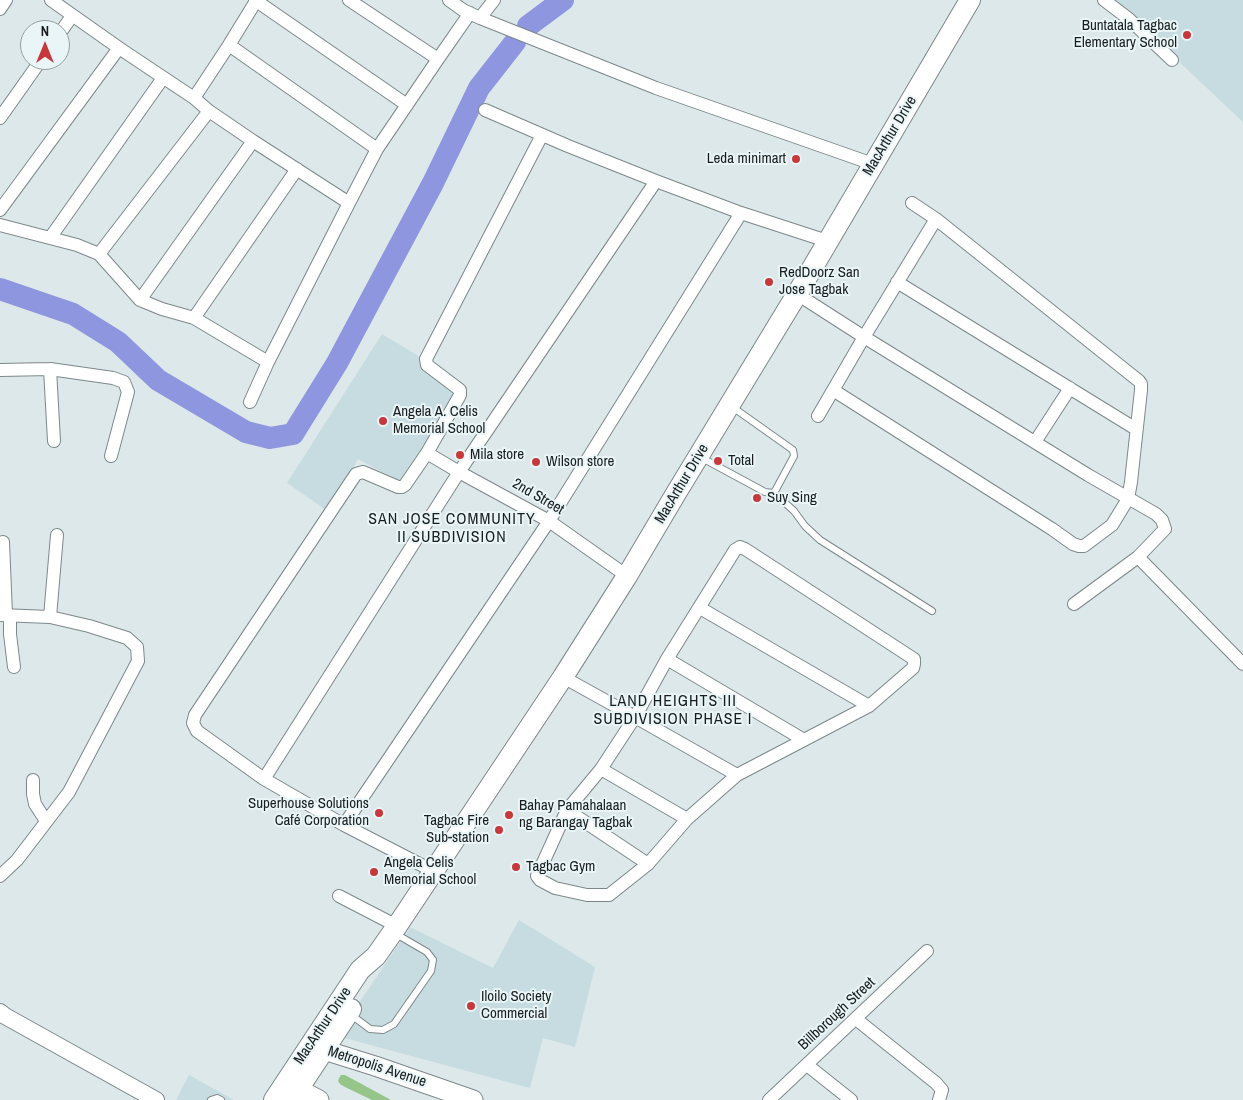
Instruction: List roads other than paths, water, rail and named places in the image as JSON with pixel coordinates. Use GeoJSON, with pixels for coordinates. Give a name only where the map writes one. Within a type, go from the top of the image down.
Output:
{"type":"FeatureCollection","features":[{"type":"Feature","properties":{"kind":"main road","name":"MacArthur Drive"},"geometry":{"type":"LineString","coordinates":[[274,1100],[294,1087],[360,970],[376,956],[395,929],[628,576],[970,0]]}},
{"type":"Feature","properties":{"kind":"main road","name":"MacArthur Drive"},"geometry":{"type":"LineString","coordinates":[[316,1049],[348,1013],[372,976],[376,956]]}},
{"type":"Feature","properties":{"kind":"main road","name":"Metropolis Avenue"},"geometry":{"type":"LineString","coordinates":[[316,1049],[433,1092],[473,1100]]}},
{"type":"Feature","properties":{"kind":"main road"},"geometry":{"type":"LineString","coordinates":[[294,1087],[319,1100]]}},
{"type":"Feature","properties":{"kind":"street"},"geometry":{"type":"LineString","coordinates":[[0,9],[6,0]]}},
{"type":"Feature","properties":{"kind":"street"},"geometry":{"type":"LineString","coordinates":[[51,0],[118,48],[194,98],[253,142],[349,203]]}},
{"type":"Feature","properties":{"kind":"street"},"geometry":{"type":"LineString","coordinates":[[194,98],[256,0],[407,105]]}},
{"type":"Feature","properties":{"kind":"street"},"geometry":{"type":"LineString","coordinates":[[349,0],[438,59]]}},
{"type":"Feature","properties":{"kind":"street"},"geometry":{"type":"LineString","coordinates":[[449,0],[475,16],[656,88],[873,164]]}},
{"type":"Feature","properties":{"kind":"street"},"geometry":{"type":"LineString","coordinates":[[250,402],[268,362],[377,149],[438,59],[475,16],[494,0]]}},
{"type":"Feature","properties":{"kind":"street"},"geometry":{"type":"LineString","coordinates":[[1104,0],[1129,19],[1172,60]]}},
{"type":"Feature","properties":{"kind":"street"},"geometry":{"type":"LineString","coordinates":[[69,20],[72,16]]}},
{"type":"Feature","properties":{"kind":"street"},"geometry":{"type":"LineString","coordinates":[[229,45],[377,149]]}},
{"type":"Feature","properties":{"kind":"street"},"geometry":{"type":"LineString","coordinates":[[0,210],[118,48]]}},
{"type":"Feature","properties":{"kind":"street"},"geometry":{"type":"LineString","coordinates":[[0,118],[34,70]]}},
{"type":"Feature","properties":{"kind":"street"},"geometry":{"type":"LineString","coordinates":[[50,238],[163,78]]}},
{"type":"Feature","properties":{"kind":"street"},"geometry":{"type":"LineString","coordinates":[[485,110],[656,181],[741,213],[827,240]]}},
{"type":"Feature","properties":{"kind":"street"},"geometry":{"type":"LineString","coordinates":[[99,254],[209,111]]}},
{"type":"Feature","properties":{"kind":"street"},"geometry":{"type":"LineString","coordinates":[[433,872],[344,825],[264,779],[197,731],[193,723],[195,715],[356,474],[364,472],[402,487],[427,453],[460,395],[460,390],[427,365],[426,360],[542,135]]}},
{"type":"Feature","properties":{"kind":"street"},"geometry":{"type":"LineString","coordinates":[[140,300],[253,142]]}},
{"type":"Feature","properties":{"kind":"street"},"geometry":{"type":"LineString","coordinates":[[194,318],[297,169]]}},
{"type":"Feature","properties":{"kind":"street"},"geometry":{"type":"LineString","coordinates":[[264,779],[459,472],[656,181]]}},
{"type":"Feature","properties":{"kind":"street"},"geometry":{"type":"LineString","coordinates":[[833,390],[1078,546],[1084,546],[1112,525],[1128,499],[1141,390],[1139,381],[936,219],[912,204]]}},
{"type":"Feature","properties":{"kind":"street"},"geometry":{"type":"LineString","coordinates":[[344,825],[549,521],[741,213]]}},
{"type":"Feature","properties":{"kind":"street"},"geometry":{"type":"LineString","coordinates":[[818,416],[936,219]]}},
{"type":"Feature","properties":{"kind":"street"},"geometry":{"type":"LineString","coordinates":[[0,225],[77,245],[99,254],[140,300],[162,309],[194,318],[268,362]]}},
{"type":"Feature","properties":{"kind":"street"},"geometry":{"type":"LineString","coordinates":[[897,282],[1136,428]]}},
{"type":"Feature","properties":{"kind":"street"},"geometry":{"type":"LineString","coordinates":[[796,294],[1128,499],[1156,514],[1162,520],[1165,529],[1138,557],[1074,604]]}},
{"type":"Feature","properties":{"kind":"street"},"geometry":{"type":"LineString","coordinates":[[0,370],[50,368],[113,378],[124,382],[128,392],[111,456]]}},
{"type":"Feature","properties":{"kind":"street"},"geometry":{"type":"LineString","coordinates":[[50,368],[54,441]]}},
{"type":"Feature","properties":{"kind":"street"},"geometry":{"type":"LineString","coordinates":[[1035,442],[1070,388]]}},
{"type":"Feature","properties":{"kind":"street","name":"2nd Street"},"geometry":{"type":"LineString","coordinates":[[427,453],[549,521],[628,576]]}},
{"type":"Feature","properties":{"kind":"street"},"geometry":{"type":"LineString","coordinates":[[50,617],[57,535]]}},
{"type":"Feature","properties":{"kind":"street"},"geometry":{"type":"LineString","coordinates":[[3,542],[5,615],[10,634],[14,667]]}},
{"type":"Feature","properties":{"kind":"street"},"geometry":{"type":"LineString","coordinates":[[740,547],[914,659],[914,664],[913,668],[869,706],[737,776],[687,819],[648,864],[609,895],[587,895],[555,888],[536,876],[567,810],[601,769],[635,716],[667,659],[735,550],[740,547]]}},
{"type":"Feature","properties":{"kind":"street"},"geometry":{"type":"LineString","coordinates":[[1138,557],[1243,664]]}},
{"type":"Feature","properties":{"kind":"street"},"geometry":{"type":"LineString","coordinates":[[700,608],[869,706]]}},
{"type":"Feature","properties":{"kind":"street"},"geometry":{"type":"LineString","coordinates":[[0,876],[17,860],[69,792],[138,661],[137,647],[127,638],[50,617],[5,615]]}},
{"type":"Feature","properties":{"kind":"street"},"geometry":{"type":"LineString","coordinates":[[667,659],[804,740]]}},
{"type":"Feature","properties":{"kind":"street"},"geometry":{"type":"LineString","coordinates":[[563,677],[635,716],[737,776]]}},
{"type":"Feature","properties":{"kind":"street"},"geometry":{"type":"LineString","coordinates":[[601,769],[687,819]]}},
{"type":"Feature","properties":{"kind":"street"},"geometry":{"type":"LineString","coordinates":[[33,780],[35,804],[46,821]]}},
{"type":"Feature","properties":{"kind":"street"},"geometry":{"type":"LineString","coordinates":[[567,810],[648,864]]}},
{"type":"Feature","properties":{"kind":"street"},"geometry":{"type":"LineString","coordinates":[[339,896],[395,929]]}},
{"type":"Feature","properties":{"kind":"street","name":"Billborough Street"},"geometry":{"type":"LineString","coordinates":[[769,1100],[928,951]]}},
{"type":"Feature","properties":{"kind":"street"},"geometry":{"type":"LineString","coordinates":[[0,1012],[156,1100]]}},
{"type":"Feature","properties":{"kind":"street"},"geometry":{"type":"LineString","coordinates":[[856,1018],[936,1083],[942,1090],[939,1100]]}},
{"type":"Feature","properties":{"kind":"street"},"geometry":{"type":"LineString","coordinates":[[806,1065],[851,1100]]}},
{"type":"Feature","properties":{"kind":"lane"},"geometry":{"type":"LineString","coordinates":[[729,405],[793,450],[794,456],[774,493]]}},
{"type":"Feature","properties":{"kind":"lane"},"geometry":{"type":"LineString","coordinates":[[698,456],[765,492],[774,493],[794,511],[805,526],[820,540],[932,611]]}},
{"type":"Feature","properties":{"kind":"lane"},"geometry":{"type":"LineString","coordinates":[[348,1013],[370,1029],[382,1030],[394,1024],[431,971],[433,960],[427,952],[395,929]]}},
{"type":"Feature","properties":{"kind":"lane"},"geometry":{"type":"LineString","coordinates":[[211,1100],[218,1098],[221,1100]]}},
{"type":"Feature","properties":{"kind":"waterway"},"geometry":{"type":"LineString","coordinates":[[528,26],[563,0]]}},
{"type":"Feature","properties":{"kind":"waterway"},"geometry":{"type":"LineString","coordinates":[[0,289],[73,314],[118,342],[158,380],[246,432],[270,438],[293,434],[337,363],[433,183],[479,88],[515,42]]}},
{"type":"Feature","properties":{"kind":"place","name":"Buntatala Tagbac Elementary School"},"geometry":{"type":"Point","coordinates":[1187,35]}},
{"type":"Feature","properties":{"kind":"place","name":"Leda minimart"},"geometry":{"type":"Point","coordinates":[796,159]}},
{"type":"Feature","properties":{"kind":"place","name":"RedDoorz San Jose Tagbak"},"geometry":{"type":"Point","coordinates":[769,282]}},
{"type":"Feature","properties":{"kind":"place","name":"Angela A. Celis Memorial School"},"geometry":{"type":"Point","coordinates":[383,421]}},
{"type":"Feature","properties":{"kind":"place","name":"Mila store"},"geometry":{"type":"Point","coordinates":[460,455]}},
{"type":"Feature","properties":{"kind":"place","name":"Total"},"geometry":{"type":"Point","coordinates":[718,461]}},
{"type":"Feature","properties":{"kind":"place","name":"Wilson store"},"geometry":{"type":"Point","coordinates":[536,462]}},
{"type":"Feature","properties":{"kind":"place","name":"Suy Sing"},"geometry":{"type":"Point","coordinates":[757,498]}},
{"type":"Feature","properties":{"kind":"place","name":"Superhouse Solutions Café Corporation"},"geometry":{"type":"Point","coordinates":[379,813]}},
{"type":"Feature","properties":{"kind":"place","name":"Bahay Pamahalaan ng Barangay Tagbak"},"geometry":{"type":"Point","coordinates":[509,815]}},
{"type":"Feature","properties":{"kind":"place","name":"Tagbac Fire Sub-station"},"geometry":{"type":"Point","coordinates":[499,830]}},
{"type":"Feature","properties":{"kind":"place","name":"Tagbac Gym"},"geometry":{"type":"Point","coordinates":[516,867]}},
{"type":"Feature","properties":{"kind":"place","name":"Angela Celis Memorial School"},"geometry":{"type":"Point","coordinates":[374,872]}},
{"type":"Feature","properties":{"kind":"place","name":"Iloilo Society Commercial"},"geometry":{"type":"Point","coordinates":[471,1006]}},
{"type":"Feature","properties":{"kind":"district","name":"SAN JOSE COMMUNITY II SUBDIVISION"},"geometry":{"type":"Point","coordinates":[452,529]}},
{"type":"Feature","properties":{"kind":"district","name":"LAND HEIGHTS III SUBDIVISION PHASE I"},"geometry":{"type":"Point","coordinates":[673,711]}}]}
